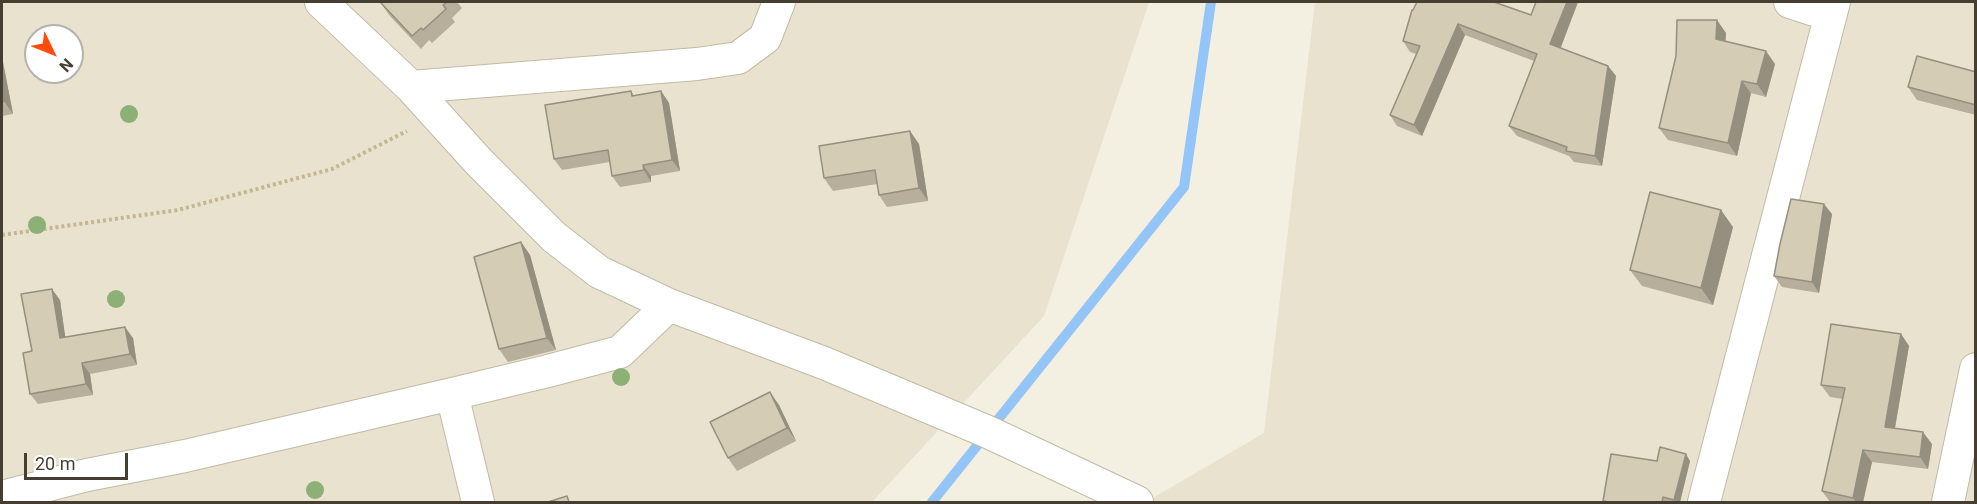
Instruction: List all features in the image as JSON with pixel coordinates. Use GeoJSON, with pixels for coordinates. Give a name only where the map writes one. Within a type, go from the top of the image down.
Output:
{"type":"FeatureCollection","features":[{"type":"Feature","properties":{"kind":"street"},"geometry":{"type":"LineString","coordinates":[[321,2],[411,87],[479,162],[555,237],[599,272],[669,305],[835,368],[988,432],[1137,502]]}},
{"type":"Feature","properties":{"kind":"street"},"geometry":{"type":"LineString","coordinates":[[411,87],[697,64],[738,58],[765,38],[779,2]]}},
{"type":"Feature","properties":{"kind":"street"},"geometry":{"type":"LineString","coordinates":[[1704,502],[1832,8],[1794,2]]}},
{"type":"Feature","properties":{"kind":"street"},"geometry":{"type":"LineString","coordinates":[[2,497],[87,475],[185,456],[452,394],[620,351],[669,305]]}},
{"type":"Feature","properties":{"kind":"street"},"geometry":{"type":"LineString","coordinates":[[1948,502],[1976,369]]}},
{"type":"Feature","properties":{"kind":"street"},"geometry":{"type":"LineString","coordinates":[[452,394],[478,502]]}},
{"type":"Feature","properties":{"kind":"path"},"geometry":{"type":"LineString","coordinates":[[2,235],[178,210],[332,168],[437,115]]}},
{"type":"Feature","properties":{"kind":"shaded area"},"geometry":{"type":"Polygon","coordinates":[[[2,2],[1149,2],[1044,316],[872,502],[2,502],[2,2]]]}},
{"type":"Feature","properties":{"kind":"shaded area"},"geometry":{"type":"Polygon","coordinates":[[[1315,2],[1975,2],[1975,502],[1146,502],[1264,433],[1315,2]]]}},
{"type":"Feature","properties":{"kind":"building"},"geometry":{"type":"Polygon","coordinates":[[[382,2],[447,2],[443,5],[446,9],[423,30],[421,28],[412,36],[382,2]]]}},
{"type":"Feature","properties":{"kind":"building"},"geometry":{"type":"Polygon","coordinates":[[[1417,2],[1494,2],[1531,15],[1536,2],[1567,2],[1550,44],[1608,66],[1595,156],[1566,151],[1567,147],[1509,126],[1537,54],[1458,24],[1414,125],[1390,115],[1420,46],[1403,41],[1412,10],[1417,2]]]}},
{"type":"Feature","properties":{"kind":"building"},"geometry":{"type":"Polygon","coordinates":[[[1677,20],[1717,20],[1716,39],[1766,51],[1757,84],[1742,81],[1728,143],[1659,128],[1676,56],[1677,20]]]}},
{"type":"Feature","properties":{"kind":"building"},"geometry":{"type":"Polygon","coordinates":[[[1917,56],[1976,72],[1976,105],[1908,87],[1917,56]]]}},
{"type":"Feature","properties":{"kind":"building"},"geometry":{"type":"Polygon","coordinates":[[[631,91],[632,96],[661,91],[672,160],[643,165],[644,170],[612,176],[608,150],[554,159],[545,105],[631,91]]]}},
{"type":"Feature","properties":{"kind":"building"},"geometry":{"type":"Polygon","coordinates":[[[910,131],[919,188],[879,195],[875,170],[824,178],[819,146],[910,131]]]}},
{"type":"Feature","properties":{"kind":"building"},"geometry":{"type":"Polygon","coordinates":[[[1650,192],[1721,210],[1701,288],[1630,270],[1650,192]]]}},
{"type":"Feature","properties":{"kind":"building"},"geometry":{"type":"Polygon","coordinates":[[[1791,199],[1824,204],[1812,282],[1774,276],[1791,199]]]}},
{"type":"Feature","properties":{"kind":"building"},"geometry":{"type":"Polygon","coordinates":[[[521,242],[547,338],[499,349],[474,257],[521,242]]]}},
{"type":"Feature","properties":{"kind":"building"},"geometry":{"type":"Polygon","coordinates":[[[52,289],[60,338],[125,327],[130,354],[82,363],[86,384],[30,394],[23,353],[32,351],[21,294],[52,289]]]}},
{"type":"Feature","properties":{"kind":"building"},"geometry":{"type":"Polygon","coordinates":[[[1831,324],[1901,334],[1885,427],[1923,432],[1920,457],[1863,450],[1853,498],[1822,491],[1845,388],[1821,385],[1831,324]]]}},
{"type":"Feature","properties":{"kind":"building"},"geometry":{"type":"Polygon","coordinates":[[[770,392],[787,428],[728,458],[710,422],[770,392]]]}},
{"type":"Feature","properties":{"kind":"building"},"geometry":{"type":"Polygon","coordinates":[[[1660,447],[1686,454],[1674,500],[1663,497],[1662,502],[1603,501],[1611,454],[1657,461],[1660,447]]]}},
{"type":"Feature","properties":{"kind":"building"},"geometry":{"type":"Polygon","coordinates":[[[567,496],[569,502],[548,502],[567,496]]]}},
{"type":"Feature","properties":{"kind":"waterway"},"geometry":{"type":"LineString","coordinates":[[932,502],[1184,187],[1211,2]]}}]}
